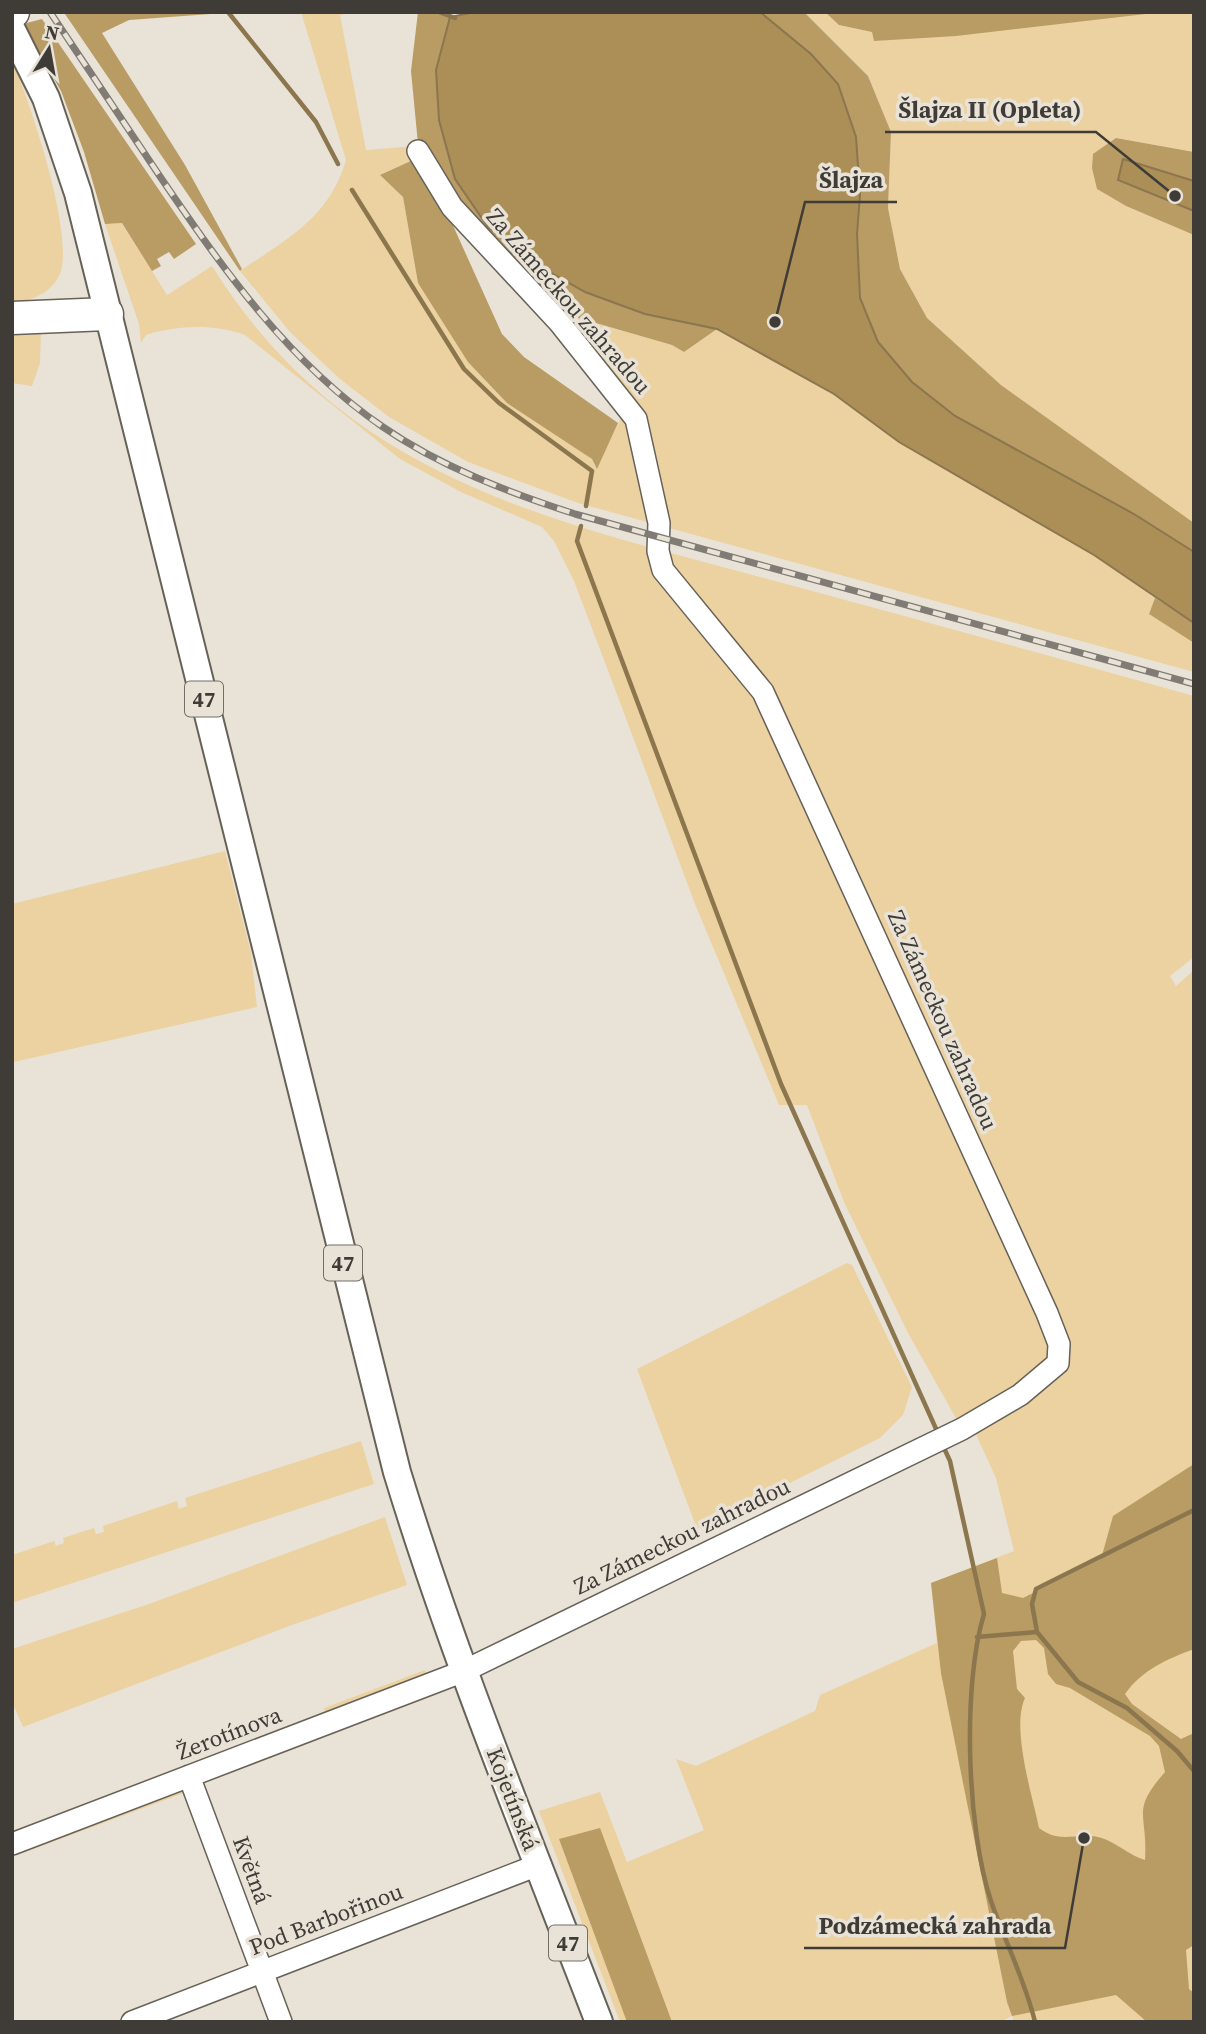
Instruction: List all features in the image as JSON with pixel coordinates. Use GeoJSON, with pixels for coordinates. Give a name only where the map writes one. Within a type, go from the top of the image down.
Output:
{"type":"FeatureCollection","features":[{"type":"Feature","properties":{"kind":"highway"},"geometry":{"type":"LineString","coordinates":[[12,318],[107,314]]}},
{"type":"Feature","properties":{"kind":"main road","name":"47"},"geometry":{"type":"LineString","coordinates":[[12,30],[36,74],[68,158],[107,314]]}},
{"type":"Feature","properties":{"kind":"main road","name":"Kojetínská"},"geometry":{"type":"LineString","coordinates":[[107,314],[380,1414],[429,1576],[599,2022]]}},
{"type":"Feature","properties":{"kind":"street","name":"Za Zámeckou zahradou"},"geometry":{"type":"LineString","coordinates":[[418,151],[452,207],[559,323],[636,419],[659,523],[658,551],[663,570],[763,692],[1059,1344],[1058,1363],[1020,1395],[962,1429],[464,1671]]}},
{"type":"Feature","properties":{"kind":"street","name":"Žerotínova"},"geometry":{"type":"LineString","coordinates":[[12,1844],[464,1671]]}},
{"type":"Feature","properties":{"kind":"street","name":"Květná"},"geometry":{"type":"LineString","coordinates":[[189,1776],[281,2022]]}},
{"type":"Feature","properties":{"kind":"street","name":"Pod Barbořinou"},"geometry":{"type":"LineString","coordinates":[[132,2022],[538,1865]]}},
{"type":"Feature","properties":{"kind":"shaded area"},"geometry":{"type":"Polygon","coordinates":[[[238,12],[129,20],[102,33],[185,165],[242,269],[240,271],[65,14],[238,12]]]}},
{"type":"Feature","properties":{"kind":"shaded area"},"geometry":{"type":"Polygon","coordinates":[[[301,12],[354,12],[340,15],[366,150],[415,146],[424,155],[380,175],[403,197],[418,283],[592,460],[596,468],[623,414],[553,326],[567,315],[672,345],[684,352],[717,329],[834,394],[899,442],[1094,555],[1155,598],[1149,614],[1194,643],[1194,672],[578,503],[468,462],[389,417],[340,379],[290,332],[240,271],[290,237],[317,212],[329,197],[346,160],[301,12]]]}},
{"type":"Feature","properties":{"kind":"shaded area"},"geometry":{"type":"Polygon","coordinates":[[[418,12],[441,12],[450,17],[436,70],[645,314],[717,329],[684,352],[672,345],[568,315],[553,326],[446,210],[502,334],[524,357],[618,423],[597,469],[592,459],[507,403],[468,362],[418,283],[403,197],[380,175],[424,155],[418,144],[411,71],[418,12]]]}},
{"type":"Feature","properties":{"kind":"shaded area"},"geometry":{"type":"Polygon","coordinates":[[[475,12],[760,12],[811,54],[838,84],[856,137],[860,195],[857,234],[860,298],[878,342],[912,382],[955,416],[1134,514],[1194,552],[1194,623],[1094,555],[899,442],[834,394],[717,329],[645,314],[585,292],[534,263],[488,227],[455,179],[439,120],[436,70],[450,17],[475,12]]]}},
{"type":"Feature","properties":{"kind":"shaded area"},"geometry":{"type":"Polygon","coordinates":[[[760,12],[804,12],[868,76],[891,132],[888,208],[900,269],[927,318],[1001,385],[1194,523],[1194,552],[1134,514],[955,416],[912,382],[878,342],[860,298],[857,234],[860,195],[856,137],[838,84],[811,54],[760,12]]]}},
{"type":"Feature","properties":{"kind":"shaded area"},"geometry":{"type":"Polygon","coordinates":[[[804,12],[825,12],[839,25],[872,32],[874,41],[1163,12],[1194,12],[1194,152],[1116,138],[1097,189],[1126,206],[1194,235],[1194,523],[1001,385],[927,318],[900,269],[888,208],[891,132],[868,76],[804,12]]]}},
{"type":"Feature","properties":{"kind":"shaded area"},"geometry":{"type":"Polygon","coordinates":[[[825,12],[1163,12],[956,36],[874,41],[872,32],[839,25],[825,12]]]}},
{"type":"Feature","properties":{"kind":"shaded area"},"geometry":{"type":"Polygon","coordinates":[[[42,19],[196,244],[174,259],[169,252],[157,259],[161,266],[152,271],[122,223],[105,224],[84,152],[61,91],[23,24],[42,19]]]}},
{"type":"Feature","properties":{"kind":"shaded area"},"geometry":{"type":"Polygon","coordinates":[[[12,59],[49,170],[62,234],[63,260],[58,278],[49,289],[12,304],[12,59]]]}},
{"type":"Feature","properties":{"kind":"shaded area"},"geometry":{"type":"Polygon","coordinates":[[[1116,138],[1194,152],[1194,181],[1124,159],[1118,179],[1194,211],[1194,235],[1126,206],[1097,189],[1092,168],[1093,154],[1116,138]]]}},
{"type":"Feature","properties":{"kind":"shaded area"},"geometry":{"type":"Polygon","coordinates":[[[1123,159],[1194,181],[1194,211],[1118,180],[1123,159]]]}},
{"type":"Feature","properties":{"kind":"shaded area"},"geometry":{"type":"Polygon","coordinates":[[[122,223],[167,295],[212,266],[267,340],[328,400],[395,447],[468,485],[544,515],[625,540],[1194,696],[1194,957],[1170,976],[1176,986],[1194,970],[1194,2022],[1014,2022],[1012,2016],[1000,2022],[620,2022],[539,1811],[600,1792],[627,1862],[704,1830],[676,1759],[696,1766],[815,1711],[820,1695],[937,1643],[931,1583],[1014,1551],[996,1478],[975,1432],[957,1420],[908,1333],[844,1202],[807,1105],[779,1105],[695,904],[574,581],[554,541],[542,527],[461,492],[400,459],[245,335],[221,329],[183,328],[146,335],[141,343],[139,324],[105,224],[122,223]]]}},
{"type":"Feature","properties":{"kind":"shaded area"},"geometry":{"type":"Polygon","coordinates":[[[41,331],[40,363],[32,386],[12,383],[12,332],[41,331]]]}},
{"type":"Feature","properties":{"kind":"shaded area"},"geometry":{"type":"Polygon","coordinates":[[[1155,598],[1194,623],[1194,643],[1149,614],[1155,598]]]}},
{"type":"Feature","properties":{"kind":"shaded area"},"geometry":{"type":"Polygon","coordinates":[[[225,851],[251,953],[257,1007],[14,1062],[12,904],[225,851]]]}},
{"type":"Feature","properties":{"kind":"shaded area"},"geometry":{"type":"Polygon","coordinates":[[[847,1263],[852,1265],[912,1387],[903,1415],[880,1438],[697,1529],[637,1369],[847,1263]]]}},
{"type":"Feature","properties":{"kind":"shaded area"},"geometry":{"type":"Polygon","coordinates":[[[361,1441],[374,1484],[12,1603],[12,1555],[54,1541],[56,1546],[64,1543],[63,1538],[94,1528],[96,1534],[104,1532],[103,1526],[177,1501],[179,1509],[187,1506],[185,1498],[361,1441]]]}},
{"type":"Feature","properties":{"kind":"shaded area"},"geometry":{"type":"Polygon","coordinates":[[[1194,1464],[1194,1649],[1156,1666],[1139,1678],[1125,1694],[1132,1704],[1181,1739],[1194,1733],[1194,1945],[1186,1950],[1189,1989],[1194,1993],[1194,2022],[1147,2022],[1116,1995],[1012,2016],[941,1673],[931,1583],[997,1558],[1002,1593],[1023,1598],[1101,1559],[1113,1516],[1194,1464]],[[1036,1640],[1021,1641],[1013,1651],[1017,1689],[1025,1698],[1021,1711],[1021,1743],[1039,1828],[1052,1835],[1064,1837],[1098,1837],[1145,1860],[1144,1805],[1154,1785],[1165,1772],[1159,1746],[1150,1736],[1070,1688],[1056,1684],[1048,1674],[1044,1648],[1036,1640]]]}},
{"type":"Feature","properties":{"kind":"shaded area"},"geometry":{"type":"Polygon","coordinates":[[[385,1517],[407,1585],[292,1625],[23,1727],[12,1702],[12,1649],[149,1604],[385,1517]]]}},
{"type":"Feature","properties":{"kind":"shaded area"},"geometry":{"type":"Polygon","coordinates":[[[425,1670],[428,1678],[12,1837],[12,1831],[325,1712],[324,1708],[425,1670]]]}},
{"type":"Feature","properties":{"kind":"shaded area"},"geometry":{"type":"Polygon","coordinates":[[[433,1689],[435,1695],[202,1784],[203,1782],[433,1689]]]}},
{"type":"Feature","properties":{"kind":"shaded area"},"geometry":{"type":"Polygon","coordinates":[[[175,1789],[184,1793],[12,1857],[12,1849],[175,1789]]]}},
{"type":"Feature","properties":{"kind":"shaded area"},"geometry":{"type":"Polygon","coordinates":[[[600,1828],[672,2022],[627,2022],[559,1839],[600,1828]]]}},
{"type":"Feature","properties":{"kind":"waterway"},"geometry":{"type":"LineString","coordinates":[[228,12],[316,122],[338,164]]}},
{"type":"Feature","properties":{"kind":"waterway"},"geometry":{"type":"LineString","coordinates":[[439,12],[455,18]]}},
{"type":"Feature","properties":{"kind":"waterway"},"geometry":{"type":"LineString","coordinates":[[352,190],[464,369],[499,403],[592,471],[586,506]]}},
{"type":"Feature","properties":{"kind":"waterway"},"geometry":{"type":"LineString","coordinates":[[581,526],[577,541],[781,1084],[937,1431]]}},
{"type":"Feature","properties":{"kind":"waterway"},"geometry":{"type":"LineString","coordinates":[[944,1448],[950,1461],[984,1614],[972,1679],[970,1718],[972,1798],[977,1836],[991,1901],[1026,1991],[1035,2022]]}},
{"type":"Feature","properties":{"kind":"waterway"},"geometry":{"type":"LineString","coordinates":[[1037,1632],[1032,1604],[1036,1589],[1194,1510]]}},
{"type":"Feature","properties":{"kind":"waterway"},"geometry":{"type":"LineString","coordinates":[[977,1637],[1037,1632],[1078,1682],[1127,1708],[1177,1751],[1194,1771]]}},
{"type":"Feature","properties":{"kind":"railway"},"geometry":{"type":"LineString","coordinates":[[50,12],[183,210],[259,312],[317,373],[349,401],[405,441],[476,477],[575,514],[1194,684]]}},
{"type":"Feature","properties":{"kind":"place","name":"Šlajza II (Opleta)"},"geometry":{"type":"Point","coordinates":[1175,196]}},
{"type":"Feature","properties":{"kind":"place","name":"Šlajza"},"geometry":{"type":"Point","coordinates":[775,322]}},
{"type":"Feature","properties":{"kind":"place","name":"Podzámecká zahrada"},"geometry":{"type":"Point","coordinates":[1084,1838]}}]}
